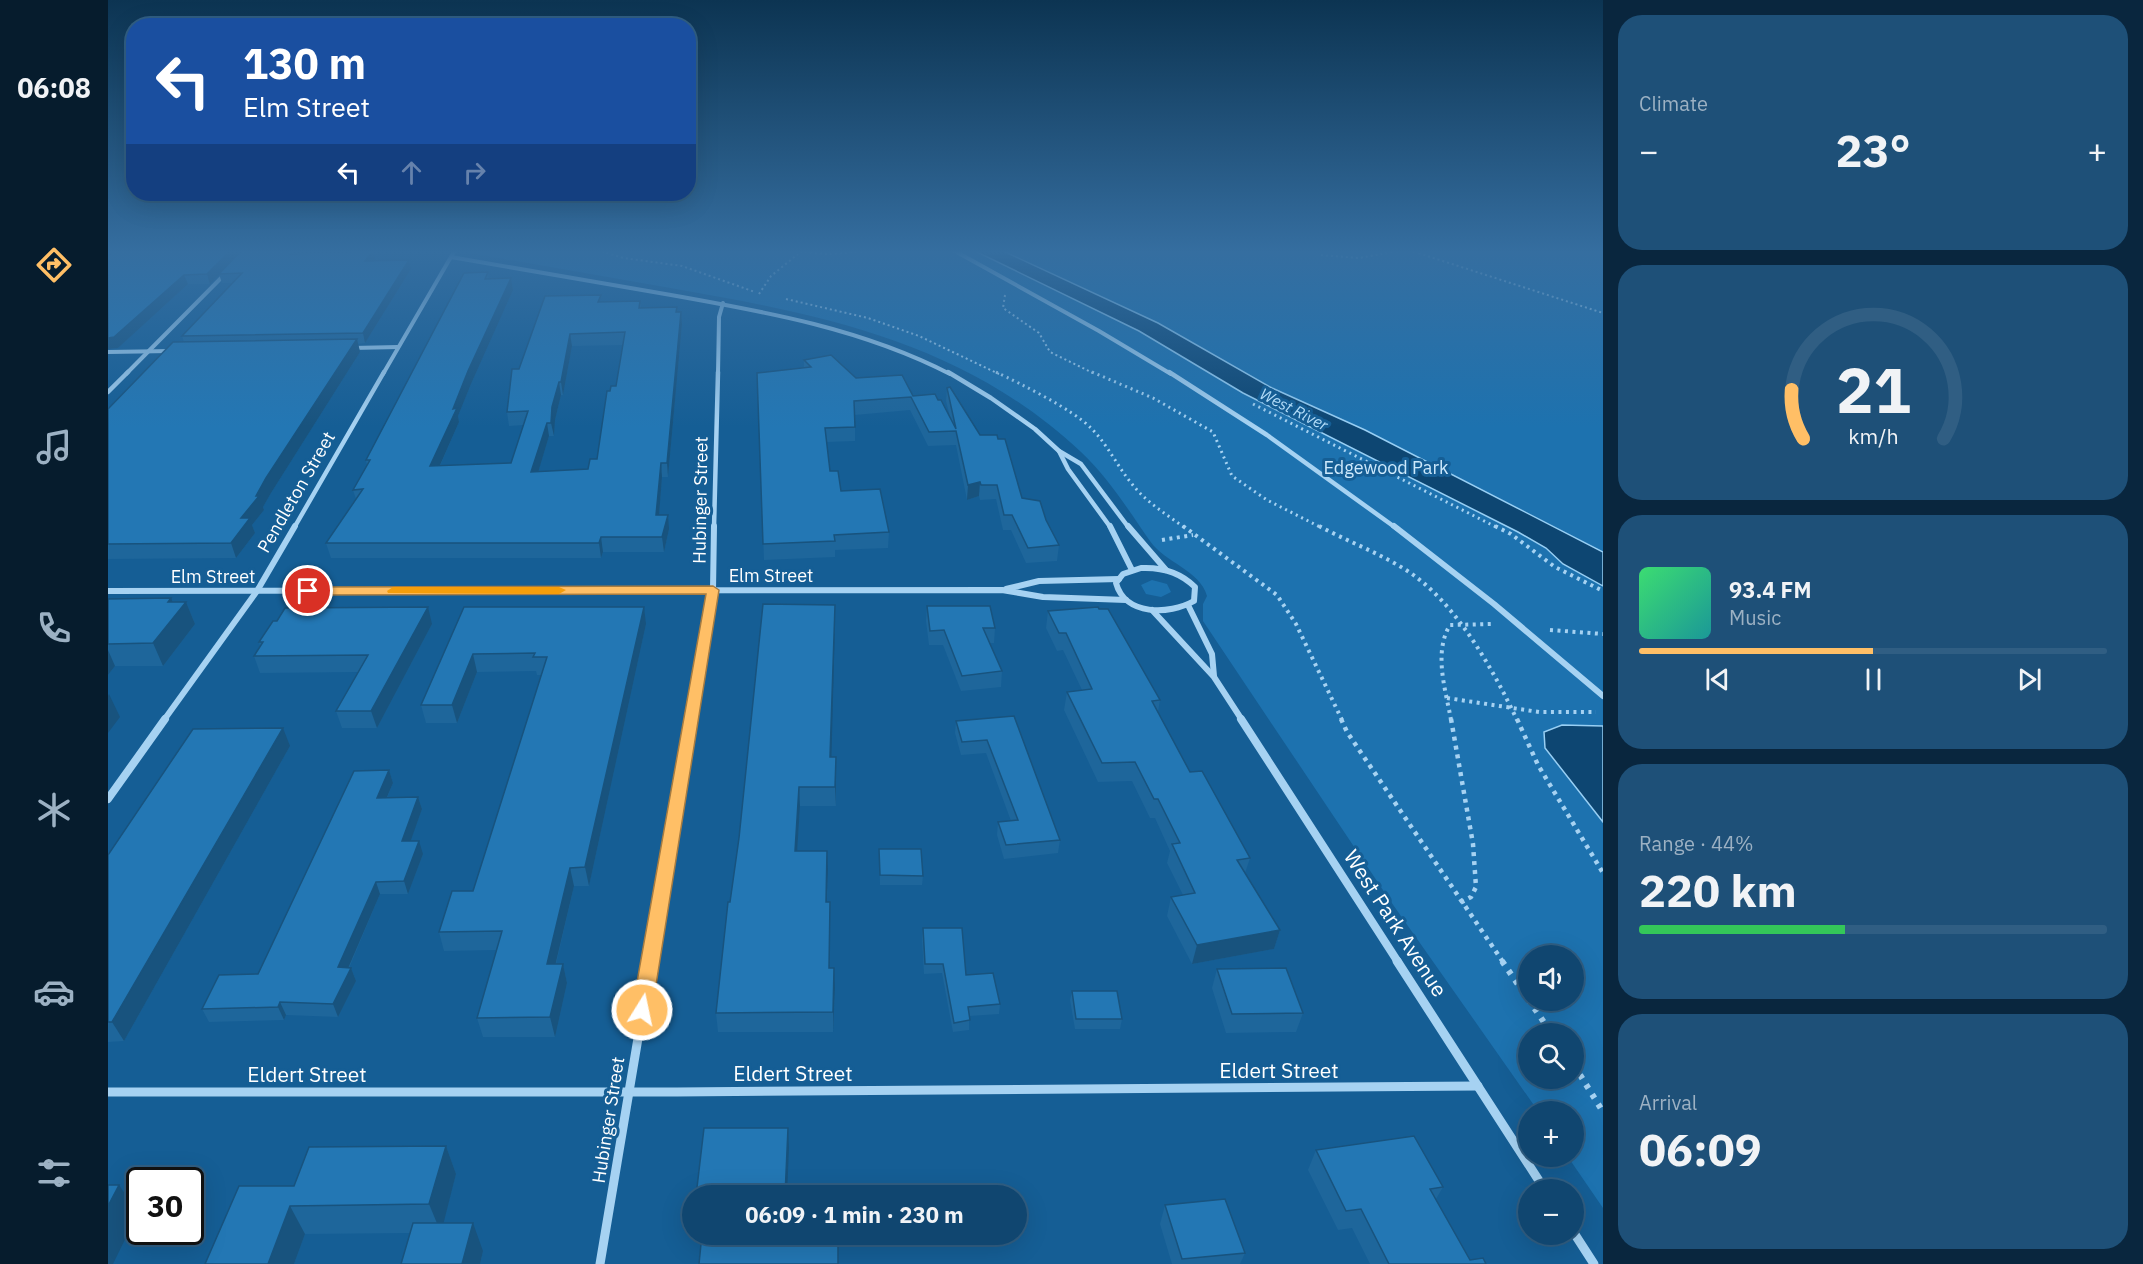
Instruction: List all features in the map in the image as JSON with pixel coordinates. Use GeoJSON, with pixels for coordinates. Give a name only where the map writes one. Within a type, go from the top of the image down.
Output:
{"type":"FeatureCollection","features":[{"type":"Feature","properties":{"kind":"street"},"geometry":{"type":"LineString","coordinates":[[108,392],[190,309]]}},
{"type":"Feature","properties":{"kind":"street","name":"Pendleton Street"},"geometry":{"type":"LineString","coordinates":[[108,800],[257,591],[420,309]]}},
{"type":"Feature","properties":{"kind":"street","name":"Hubinger Street"},"geometry":{"type":"LineString","coordinates":[[600,1264],[713,590],[718,317],[721,309]]}},
{"type":"Feature","properties":{"kind":"street"},"geometry":{"type":"LineString","coordinates":[[753,309],[802,319],[909,354],[949,373],[991,398],[1035,429],[1059,451],[1081,464],[1091,474],[1140,543],[1166,570]]}},
{"type":"Feature","properties":{"kind":"street"},"geometry":{"type":"LineString","coordinates":[[1060,309],[1147,358],[1290,450],[1400,529],[1524,627],[1603,696]]}},
{"type":"Feature","properties":{"kind":"street"},"geometry":{"type":"LineString","coordinates":[[350,348],[398,346]]}},
{"type":"Feature","properties":{"kind":"street"},"geometry":{"type":"LineString","coordinates":[[108,352],[179,351]]}},
{"type":"Feature","properties":{"kind":"street"},"geometry":{"type":"LineString","coordinates":[[1059,451],[1064,466],[1088,495],[1121,544],[1132,570]]}},
{"type":"Feature","properties":{"kind":"street"},"geometry":{"type":"LineString","coordinates":[[1126,600],[1116,589],[1119,579],[1132,570],[1149,567],[1166,570],[1189,580],[1195,587],[1196,595],[1188,605],[1170,611],[1152,610]]}},
{"type":"Feature","properties":{"kind":"street","name":"Elm Street"},"geometry":{"type":"LineString","coordinates":[[1002,590],[1039,581],[1119,579]]}},
{"type":"Feature","properties":{"kind":"street","name":"Elm Street"},"geometry":{"type":"LineString","coordinates":[[108,591],[1002,590],[1043,597],[1126,600],[1152,610]]}},
{"type":"Feature","properties":{"kind":"street","name":"West Park Avenue"},"geometry":{"type":"LineString","coordinates":[[1188,605],[1212,654],[1214,677]]}},
{"type":"Feature","properties":{"kind":"street","name":"West Park Avenue"},"geometry":{"type":"LineString","coordinates":[[1152,610],[1177,633],[1193,656],[1214,677],[1538,1179]]}},
{"type":"Feature","properties":{"kind":"street","name":"Eldert Street"},"geometry":{"type":"LineString","coordinates":[[108,1092],[628,1092],[1478,1086]]}},
{"type":"Feature","properties":{"kind":"street"},"geometry":{"type":"LineString","coordinates":[[1582,1245],[1594,1264]]}},
{"type":"Feature","properties":{"kind":"path"},"geometry":{"type":"LineString","coordinates":[[1004,309],[1039,333],[1050,352],[1073,366],[1153,398],[1213,432],[1232,476],[1267,500],[1406,570],[1443,600],[1514,709],[1538,765],[1603,873]]}},
{"type":"Feature","properties":{"kind":"path"},"geometry":{"type":"LineString","coordinates":[[1278,416],[1511,534],[1555,567],[1603,591]]}},
{"type":"Feature","properties":{"kind":"path"},"geometry":{"type":"LineString","coordinates":[[1161,540],[1194,535]]}},
{"type":"Feature","properties":{"kind":"path"},"geometry":{"type":"LineString","coordinates":[[1459,624],[1450,625],[1445,633],[1441,662],[1473,844],[1476,887],[1471,897],[1460,903]]}},
{"type":"Feature","properties":{"kind":"path"},"geometry":{"type":"LineString","coordinates":[[1524,627],[1603,634]]}},
{"type":"Feature","properties":{"kind":"path"},"geometry":{"type":"LineString","coordinates":[[1447,698],[1514,709],[1568,713],[1603,711]]}},
{"type":"Feature","properties":{"kind":"path"},"geometry":{"type":"LineString","coordinates":[[1584,1081],[1603,1112]]}},
{"type":"Feature","properties":{"kind":"green space","name":"Edgewood Park"},"geometry":{"type":"Polygon","coordinates":[[[781,309],[1603,309],[1603,1208],[1575,1167],[1584,1167],[1584,1101],[1531,1101],[1523,1089],[1584,1089],[1584,1023],[1518,1023],[1518,1083],[1389,899],[1203,621],[1203,604],[1207,596],[1197,580],[1156,549],[1109,483],[1091,462],[1037,415],[990,385],[942,360],[892,340],[781,309]]]}},
{"type":"Feature","properties":{"kind":"green space"},"geometry":{"type":"Polygon","coordinates":[[[1152,580],[1167,584],[1171,592],[1161,597],[1146,594],[1141,585],[1152,580]]]}},
{"type":"Feature","properties":{"kind":"water","name":"West River"},"geometry":{"type":"Polygon","coordinates":[[[1094,309],[1128,309],[1158,323],[1272,388],[1365,430],[1603,552],[1603,586],[1563,564],[1546,548],[1518,532],[1243,393],[1139,331],[1094,309]]]}},
{"type":"Feature","properties":{"kind":"water"},"geometry":{"type":"Polygon","coordinates":[[[1562,725],[1603,726],[1603,822],[1545,748],[1544,732],[1562,725]]]}},
{"type":"Feature","properties":{"kind":"building"},"geometry":{"type":"Polygon","coordinates":[[[108,309],[146,309],[114,337],[108,338],[108,309]]]}},
{"type":"Feature","properties":{"kind":"building"},"geometry":{"type":"Polygon","coordinates":[[[208,309],[378,309],[363,333],[182,336],[208,309]]]}},
{"type":"Feature","properties":{"kind":"building"},"geometry":{"type":"Polygon","coordinates":[[[445,309],[497,309],[453,409],[457,408],[430,466],[511,463],[528,411],[507,412],[512,369],[519,369],[540,309],[677,309],[676,312],[681,312],[667,463],[661,463],[656,515],[668,515],[662,537],[601,537],[599,543],[326,543],[363,489],[353,490],[370,460],[366,460],[445,309]],[[625,332],[570,334],[561,382],[559,382],[552,407],[551,423],[547,423],[531,472],[588,469],[590,459],[597,459],[607,391],[610,391],[611,386],[616,386],[625,332]]]}},
{"type":"Feature","properties":{"kind":"building"},"geometry":{"type":"Polygon","coordinates":[[[357,339],[266,478],[256,496],[259,496],[241,518],[250,518],[231,543],[108,544],[108,409],[173,342],[357,339]]]}},
{"type":"Feature","properties":{"kind":"building"},"geometry":{"type":"Polygon","coordinates":[[[831,355],[856,378],[902,375],[913,396],[935,394],[938,400],[941,400],[956,429],[947,388],[950,387],[980,435],[997,435],[998,439],[1005,439],[1022,498],[1040,501],[1046,520],[1059,545],[1028,548],[1012,515],[1004,515],[997,485],[981,485],[980,482],[968,485],[956,431],[929,432],[911,397],[854,401],[855,427],[825,428],[830,471],[838,471],[841,491],[880,489],[889,532],[834,535],[835,541],[763,544],[757,373],[811,367],[804,360],[831,355]]]}},
{"type":"Feature","properties":{"kind":"building"},"geometry":{"type":"Polygon","coordinates":[[[171,598],[168,602],[186,602],[153,643],[108,644],[108,599],[171,598]]]}},
{"type":"Feature","properties":{"kind":"building"},"geometry":{"type":"Polygon","coordinates":[[[763,604],[835,605],[830,757],[836,757],[835,787],[799,787],[795,851],[827,851],[826,902],[830,902],[829,968],[834,968],[833,1012],[716,1013],[728,902],[730,902],[739,838],[763,604]]]}},
{"type":"Feature","properties":{"kind":"building"},"geometry":{"type":"Polygon","coordinates":[[[927,606],[990,606],[995,628],[983,628],[1002,671],[962,676],[944,630],[930,631],[927,606]]]}},
{"type":"Feature","properties":{"kind":"building"},"geometry":{"type":"Polygon","coordinates":[[[428,607],[371,711],[336,711],[368,655],[254,656],[263,642],[259,642],[285,608],[428,607]]]}},
{"type":"Feature","properties":{"kind":"building"},"geometry":{"type":"Polygon","coordinates":[[[464,607],[644,607],[585,867],[570,868],[547,964],[563,964],[550,1017],[477,1018],[502,931],[439,932],[452,891],[473,891],[547,657],[533,657],[535,653],[473,654],[452,705],[421,705],[464,607]]]}},
{"type":"Feature","properties":{"kind":"building"},"geometry":{"type":"Polygon","coordinates":[[[1098,607],[1108,609],[1160,700],[1152,701],[1190,772],[1202,771],[1250,858],[1237,860],[1280,930],[1197,945],[1171,897],[1195,893],[1172,844],[1180,843],[1158,799],[1154,799],[1135,762],[1102,763],[1067,692],[1092,689],[1066,633],[1059,633],[1048,611],[1098,607]]]}},
{"type":"Feature","properties":{"kind":"building"},"geometry":{"type":"Polygon","coordinates":[[[1014,716],[1060,840],[1006,845],[998,822],[1018,820],[987,740],[962,742],[956,721],[1014,716]]]}},
{"type":"Feature","properties":{"kind":"building"},"geometry":{"type":"Polygon","coordinates":[[[283,728],[112,1022],[108,1022],[108,855],[193,729],[283,728]]]}},
{"type":"Feature","properties":{"kind":"building"},"geometry":{"type":"Polygon","coordinates":[[[389,770],[377,798],[418,797],[402,841],[419,841],[404,881],[376,882],[338,967],[351,968],[333,1004],[280,1002],[278,1007],[202,1009],[219,975],[258,974],[354,771],[389,770]]]}},
{"type":"Feature","properties":{"kind":"building"},"geometry":{"type":"Polygon","coordinates":[[[879,849],[921,849],[923,876],[880,875],[879,849]]]}},
{"type":"Feature","properties":{"kind":"building"},"geometry":{"type":"Polygon","coordinates":[[[923,928],[962,928],[966,975],[993,973],[1000,1004],[968,1007],[970,1020],[954,1023],[943,964],[925,964],[923,928]]]}},
{"type":"Feature","properties":{"kind":"building"},"geometry":{"type":"Polygon","coordinates":[[[1286,968],[1303,1013],[1232,1014],[1217,969],[1286,968]]]}},
{"type":"Feature","properties":{"kind":"building"},"geometry":{"type":"Polygon","coordinates":[[[1072,991],[1117,991],[1122,1019],[1076,1019],[1072,991]]]}},
{"type":"Feature","properties":{"kind":"building"},"geometry":{"type":"Polygon","coordinates":[[[704,1128],[788,1128],[785,1185],[697,1185],[704,1128]]]}},
{"type":"Feature","properties":{"kind":"building"},"geometry":{"type":"Polygon","coordinates":[[[1414,1136],[1443,1187],[1430,1189],[1470,1260],[1483,1258],[1486,1264],[1389,1264],[1361,1209],[1346,1211],[1316,1150],[1414,1136]]]}},
{"type":"Feature","properties":{"kind":"building"},"geometry":{"type":"Polygon","coordinates":[[[446,1146],[429,1204],[290,1206],[268,1264],[205,1264],[239,1186],[294,1186],[309,1147],[446,1146]]]}},
{"type":"Feature","properties":{"kind":"building"},"geometry":{"type":"Polygon","coordinates":[[[108,1185],[119,1185],[108,1206],[108,1185]]]}},
{"type":"Feature","properties":{"kind":"building"},"geometry":{"type":"Polygon","coordinates":[[[1225,1199],[1245,1253],[1182,1259],[1165,1205],[1225,1199]]]}},
{"type":"Feature","properties":{"kind":"building"},"geometry":{"type":"Polygon","coordinates":[[[413,1223],[473,1223],[462,1264],[401,1264],[413,1223]]]}},
{"type":"Feature","properties":{"kind":"building"},"geometry":{"type":"Polygon","coordinates":[[[701,1245],[838,1245],[838,1264],[699,1264],[701,1245]]]}},
{"type":"Feature","properties":{"kind":"slow traffic"},"geometry":{"type":"LineString","coordinates":[[393,591],[559,590]]}},
{"type":"Feature","properties":{"kind":"route"},"geometry":{"type":"LineString","coordinates":[[308,591],[713,590],[642,1010]]}}]}
